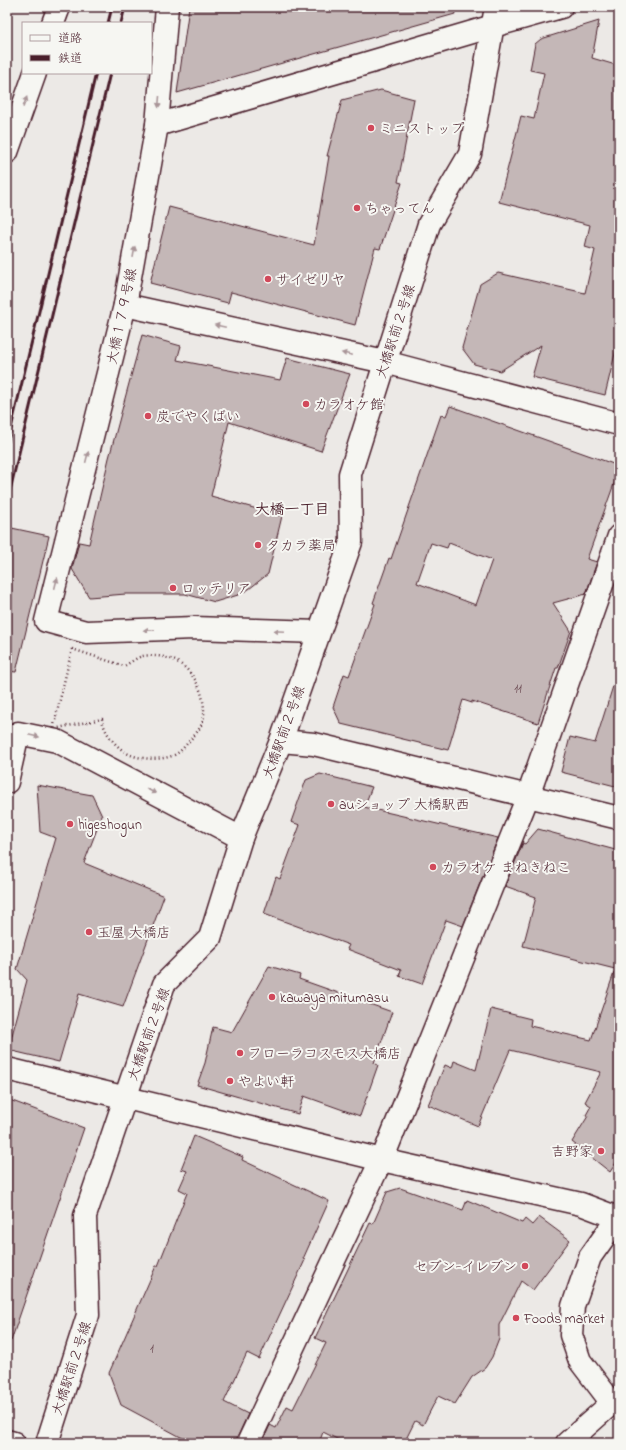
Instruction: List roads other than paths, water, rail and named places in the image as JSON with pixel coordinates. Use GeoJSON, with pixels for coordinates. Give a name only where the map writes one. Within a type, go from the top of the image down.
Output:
{"type":"FeatureCollection","features":[{"type":"Feature","properties":{"kind":"street"},"geometry":{"type":"LineString","coordinates":[[53,22],[58,7]]}},
{"type":"Feature","properties":{"kind":"street","name":"大橋１７９号線"},"geometry":{"type":"LineString","coordinates":[[167,7],[157,125],[125,305],[46,621],[86,632],[194,628],[318,632]]}},
{"type":"Feature","properties":{"kind":"street"},"geometry":{"type":"LineString","coordinates":[[157,125],[494,16],[561,7]]}},
{"type":"Feature","properties":{"kind":"street","name":"大橋駅前２号線"},"geometry":{"type":"LineString","coordinates":[[47,1443],[88,1315],[86,1216],[164,984],[210,938],[241,838],[281,741],[318,632],[351,542],[350,474],[429,224],[470,154],[494,16]]}},
{"type":"Feature","properties":{"kind":"street"},"geometry":{"type":"LineString","coordinates":[[7,152],[35,74]]}},
{"type":"Feature","properties":{"kind":"street"},"geometry":{"type":"LineString","coordinates":[[125,305],[385,362],[618,419]]}},
{"type":"Feature","properties":{"kind":"street"},"geometry":{"type":"LineString","coordinates":[[248,1443],[382,1160],[528,796],[619,536]]}},
{"type":"Feature","properties":{"kind":"street"},"geometry":{"type":"LineString","coordinates":[[7,782],[18,733],[57,741],[241,838]]}},
{"type":"Feature","properties":{"kind":"street"},"geometry":{"type":"LineString","coordinates":[[281,741],[314,744],[619,818]]}},
{"type":"Feature","properties":{"kind":"street"},"geometry":{"type":"LineString","coordinates":[[7,1068],[382,1160],[581,1204],[618,1217],[590,1257],[573,1306],[571,1335],[580,1361],[615,1400],[567,1443]]}},
{"type":"Feature","properties":{"kind":"street"},"geometry":{"type":"LineString","coordinates":[[7,1441],[14,1443]]}},
{"type":"Feature","properties":{"kind":"railway"},"geometry":{"type":"LineString","coordinates":[[108,22],[112,7]]}},
{"type":"Feature","properties":{"kind":"railway"},"geometry":{"type":"LineString","coordinates":[[121,22],[125,7]]}},
{"type":"Feature","properties":{"kind":"railway"},"geometry":{"type":"LineString","coordinates":[[7,445],[96,74]]}},
{"type":"Feature","properties":{"kind":"railway"},"geometry":{"type":"LineString","coordinates":[[7,503],[110,74]]}},
{"type":"Feature","properties":{"kind":"place","name":"ミニストップ"},"geometry":{"type":"Point","coordinates":[371,128]}},
{"type":"Feature","properties":{"kind":"place","name":"ちゃってん"},"geometry":{"type":"Point","coordinates":[357,208]}},
{"type":"Feature","properties":{"kind":"place","name":"サイゼリヤ"},"geometry":{"type":"Point","coordinates":[268,279]}},
{"type":"Feature","properties":{"kind":"place","name":"カラオケ館"},"geometry":{"type":"Point","coordinates":[306,404]}},
{"type":"Feature","properties":{"kind":"place","name":"炭でやくばい"},"geometry":{"type":"Point","coordinates":[148,416]}},
{"type":"Feature","properties":{"kind":"place","name":"タカラ薬局"},"geometry":{"type":"Point","coordinates":[258,545]}},
{"type":"Feature","properties":{"kind":"place","name":"ロッテリア"},"geometry":{"type":"Point","coordinates":[173,588]}},
{"type":"Feature","properties":{"kind":"place","name":"auショップ 大橋駅西"},"geometry":{"type":"Point","coordinates":[331,804]}},
{"type":"Feature","properties":{"kind":"place","name":"higeshogun"},"geometry":{"type":"Point","coordinates":[70,824]}},
{"type":"Feature","properties":{"kind":"place","name":"カラオケ まねきねこ"},"geometry":{"type":"Point","coordinates":[433,867]}},
{"type":"Feature","properties":{"kind":"place","name":"玉屋 大橋店"},"geometry":{"type":"Point","coordinates":[89,932]}},
{"type":"Feature","properties":{"kind":"place","name":"kawaya mitumasu"},"geometry":{"type":"Point","coordinates":[272,997]}},
{"type":"Feature","properties":{"kind":"place","name":"フローラコスモス大橋店"},"geometry":{"type":"Point","coordinates":[240,1053]}},
{"type":"Feature","properties":{"kind":"place","name":"やよい軒"},"geometry":{"type":"Point","coordinates":[230,1081]}},
{"type":"Feature","properties":{"kind":"place","name":"吉野家"},"geometry":{"type":"Point","coordinates":[601,1151]}},
{"type":"Feature","properties":{"kind":"place","name":"セブン-イレブン"},"geometry":{"type":"Point","coordinates":[525,1266]}},
{"type":"Feature","properties":{"kind":"place","name":"Foods market"},"geometry":{"type":"Point","coordinates":[516,1318]}},
{"type":"Feature","properties":{"kind":"district","name":"大橋一丁目"},"geometry":{"type":"Point","coordinates":[292,509]}}]}
